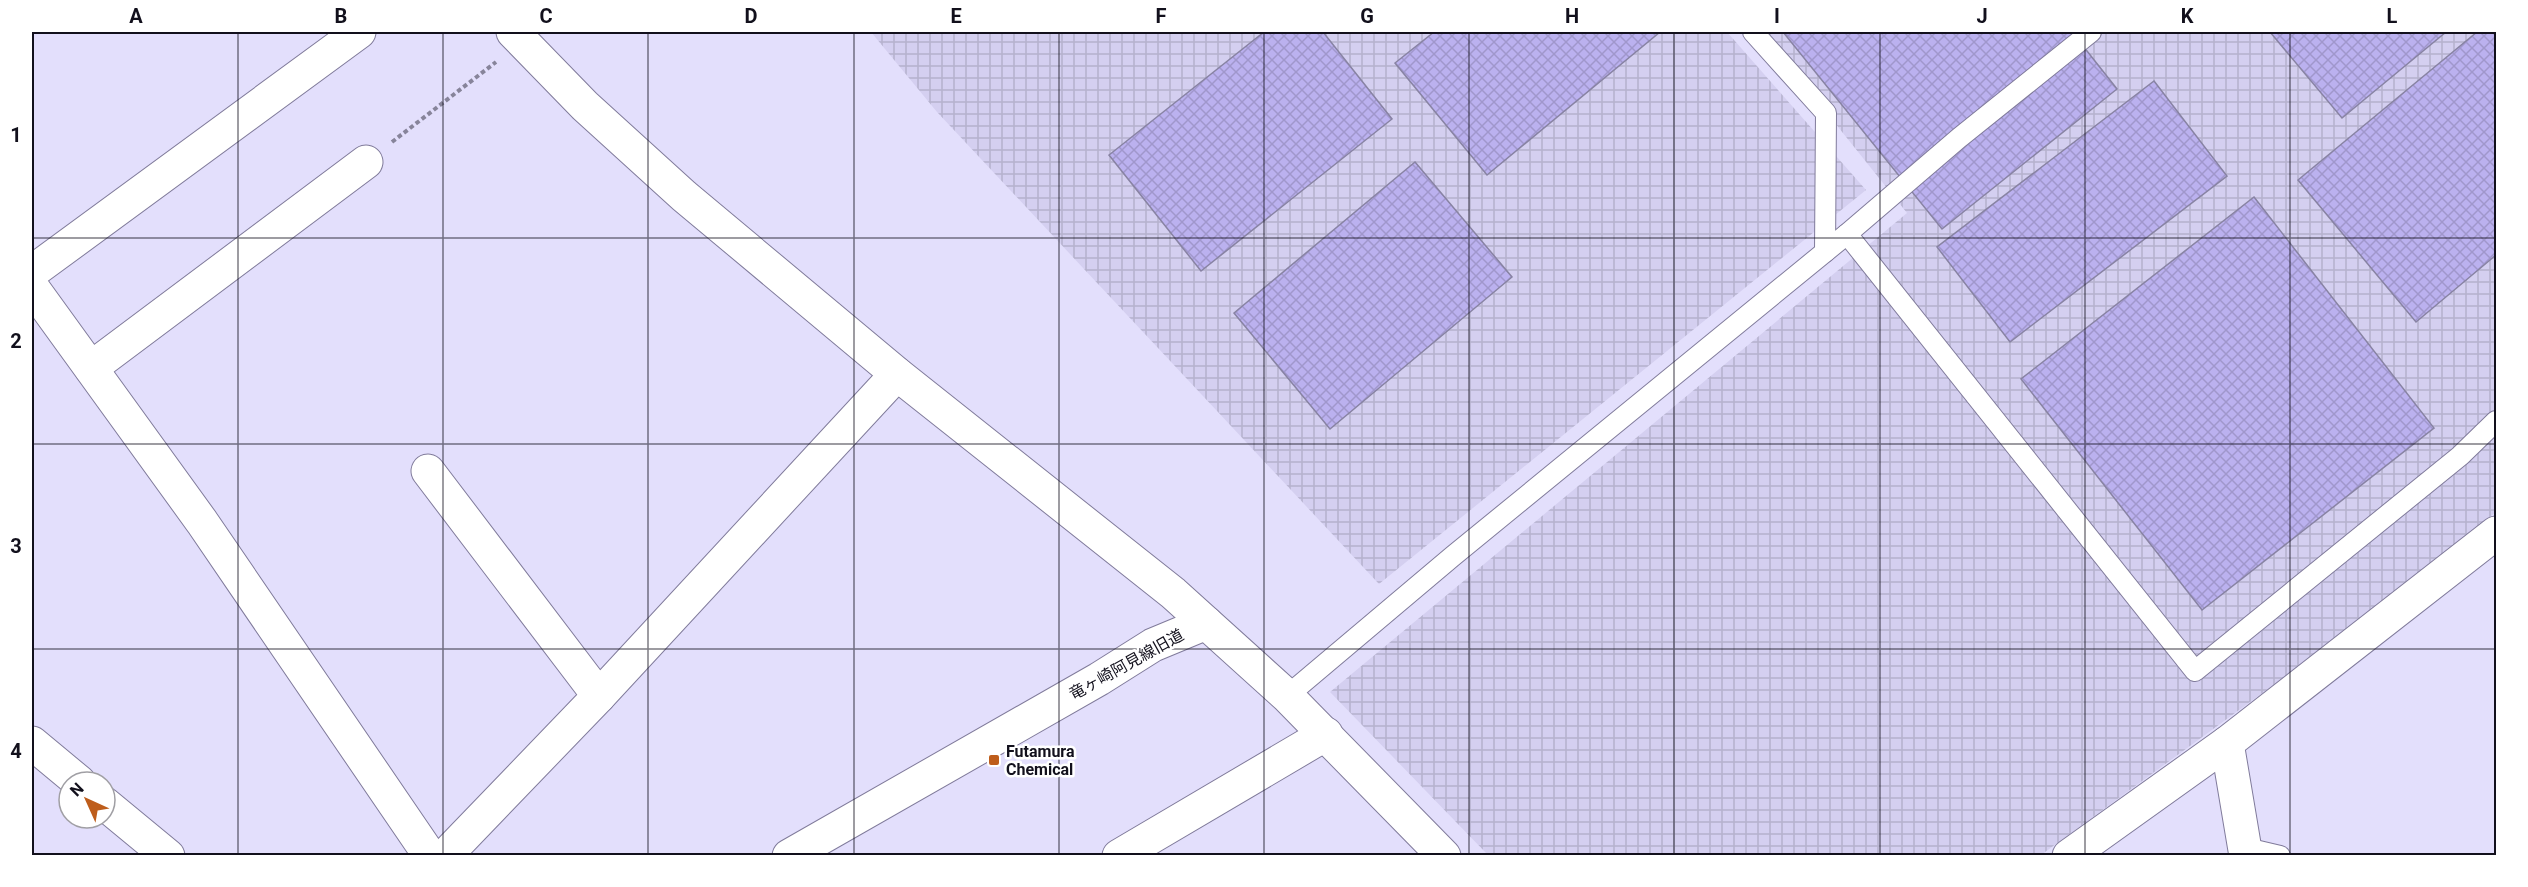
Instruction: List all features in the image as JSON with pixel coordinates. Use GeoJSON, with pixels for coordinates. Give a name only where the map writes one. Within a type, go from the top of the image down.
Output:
{"type":"FeatureCollection","features":[{"type":"Feature","properties":{"kind":"street"},"geometry":{"type":"LineString","coordinates":[[32,272],[359,32]]}},
{"type":"Feature","properties":{"kind":"street"},"geometry":{"type":"LineString","coordinates":[[518,37],[585,106],[684,196],[897,375],[1173,593],[1287,696],[1444,855]]}},
{"type":"Feature","properties":{"kind":"street"},"geometry":{"type":"LineString","coordinates":[[91,368],[366,162]]}},
{"type":"Feature","properties":{"kind":"street"},"geometry":{"type":"LineString","coordinates":[[32,287],[202,522],[430,855]]}},
{"type":"Feature","properties":{"kind":"street"},"geometry":{"type":"LineString","coordinates":[[445,855],[599,696],[897,375]]}},
{"type":"Feature","properties":{"kind":"street"},"geometry":{"type":"LineString","coordinates":[[428,471],[599,696]]}},
{"type":"Feature","properties":{"kind":"street"},"geometry":{"type":"LineString","coordinates":[[2069,855],[2227,743],[2496,533]]}},
{"type":"Feature","properties":{"kind":"street","name":"竜ヶ崎阿見線旧道"},"geometry":{"type":"LineString","coordinates":[[789,855],[1099,679],[1154,645],[1206,623]]}},
{"type":"Feature","properties":{"kind":"street"},"geometry":{"type":"LineString","coordinates":[[1119,855],[1326,734]]}},
{"type":"Feature","properties":{"kind":"street"},"geometry":{"type":"LineString","coordinates":[[32,743],[65,770]]}},
{"type":"Feature","properties":{"kind":"street"},"geometry":{"type":"LineString","coordinates":[[2227,743],[2246,852]]}},
{"type":"Feature","properties":{"kind":"street"},"geometry":{"type":"LineString","coordinates":[[117,814],[168,855]]}},
{"type":"Feature","properties":{"kind":"lane"},"geometry":{"type":"LineString","coordinates":[[1753,32],[1826,113],[1825,252]]}},
{"type":"Feature","properties":{"kind":"lane"},"geometry":{"type":"LineString","coordinates":[[1287,696],[1462,548],[2091,32]]}},
{"type":"Feature","properties":{"kind":"lane"},"geometry":{"type":"LineString","coordinates":[[1847,234],[2195,671],[2460,456],[2496,421]]}},
{"type":"Feature","properties":{"kind":"lane"},"geometry":{"type":"LineString","coordinates":[[2246,852],[2280,855]]}},
{"type":"Feature","properties":{"kind":"path"},"geometry":{"type":"LineString","coordinates":[[366,162],[518,37]]}},
{"type":"Feature","properties":{"kind":"shaded area"},"geometry":{"type":"Polygon","coordinates":[[[871,32],[1727,32],[1866,190],[1379,584],[937,112],[871,32]]]}},
{"type":"Feature","properties":{"kind":"shaded area"},"geometry":{"type":"Polygon","coordinates":[[[1762,32],[2496,32],[2496,512],[2380,607],[2041,855],[1488,855],[1330,692],[1907,213],[1762,32]]]}},
{"type":"Feature","properties":{"kind":"building"},"geometry":{"type":"Polygon","coordinates":[[[1264,32],[1323,32],[1392,119],[1201,271],[1109,155],[1264,32]]]}},
{"type":"Feature","properties":{"kind":"building"},"geometry":{"type":"Polygon","coordinates":[[[1434,32],[1660,32],[1487,175],[1395,63],[1434,32]]]}},
{"type":"Feature","properties":{"kind":"building"},"geometry":{"type":"Polygon","coordinates":[[[1783,32],[2072,32],[2117,89],[1942,229],[1783,32]]]}},
{"type":"Feature","properties":{"kind":"building"},"geometry":{"type":"Polygon","coordinates":[[[2270,32],[2446,32],[2342,118],[2270,32]]]}},
{"type":"Feature","properties":{"kind":"building"},"geometry":{"type":"Polygon","coordinates":[[[2477,32],[2496,32],[2496,255],[2416,322],[2298,180],[2477,32]]]}},
{"type":"Feature","properties":{"kind":"building"},"geometry":{"type":"Polygon","coordinates":[[[2154,81],[2227,176],[2010,342],[1937,247],[2154,81]]]}},
{"type":"Feature","properties":{"kind":"building"},"geometry":{"type":"Polygon","coordinates":[[[1415,162],[1512,277],[1330,429],[1234,313],[1415,162]]]}},
{"type":"Feature","properties":{"kind":"building"},"geometry":{"type":"Polygon","coordinates":[[[2254,197],[2434,428],[2202,610],[2021,379],[2254,197]]]}},
{"type":"Feature","properties":{"kind":"place","name":"Futamura Chemical"},"geometry":{"type":"Point","coordinates":[994,760]}}]}
